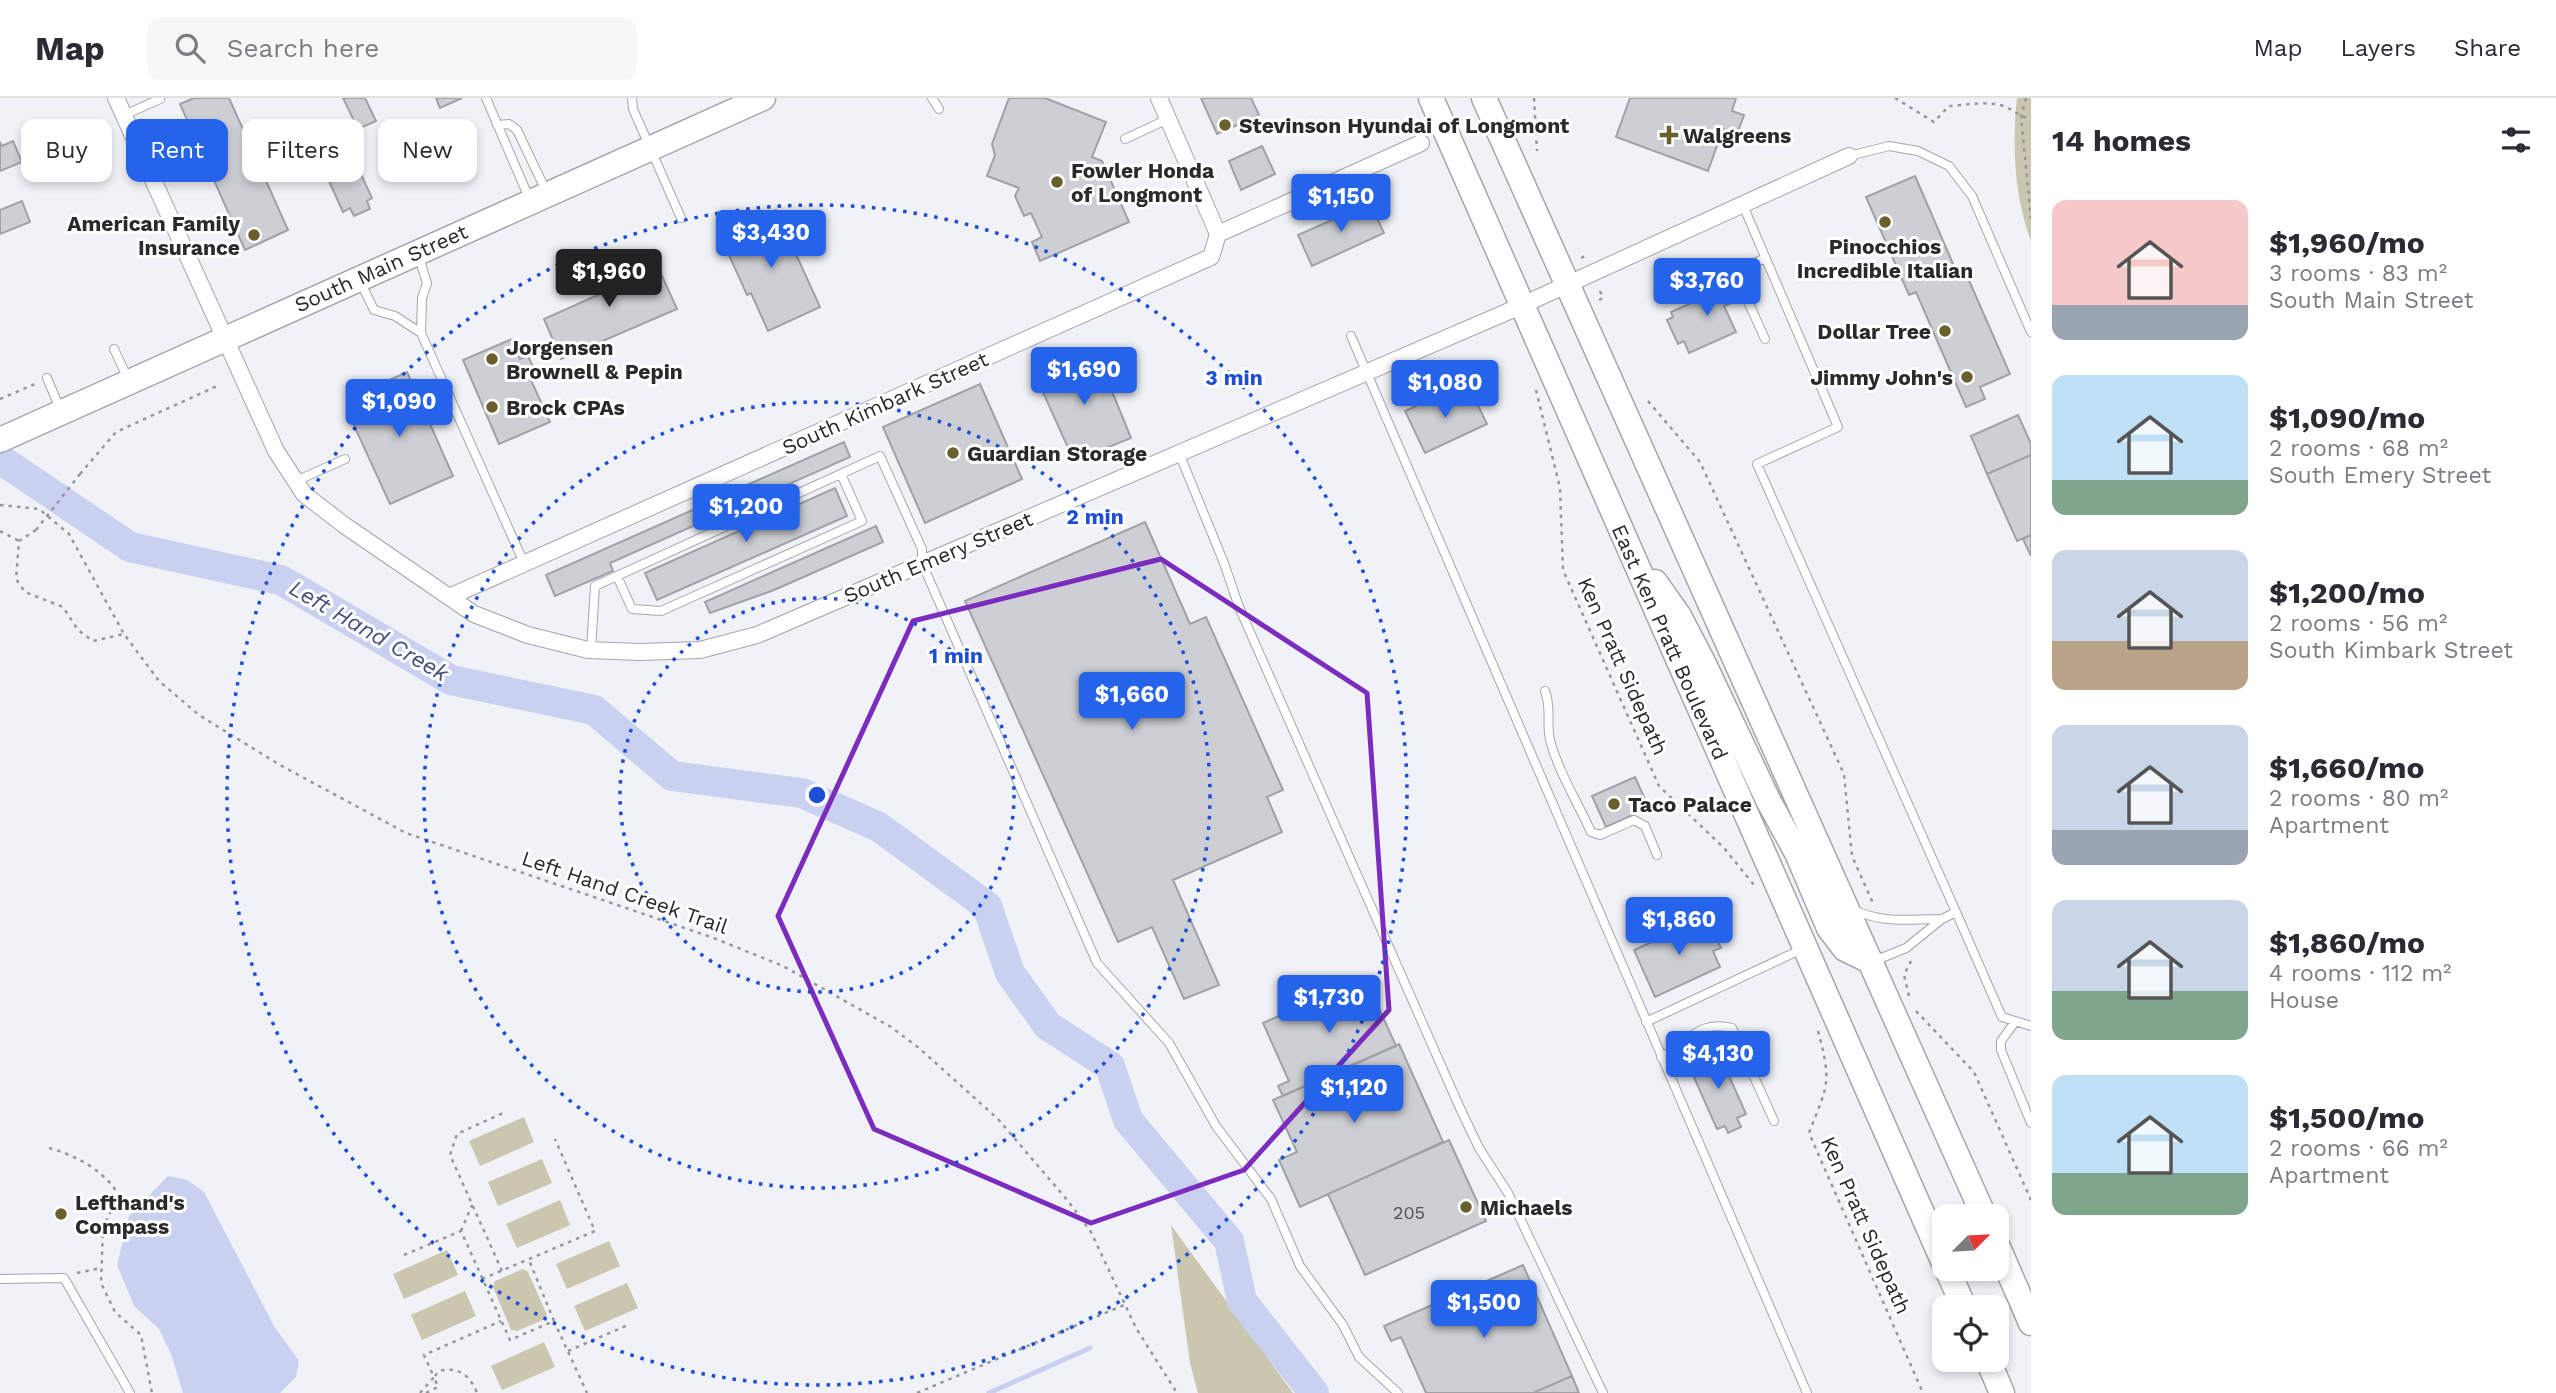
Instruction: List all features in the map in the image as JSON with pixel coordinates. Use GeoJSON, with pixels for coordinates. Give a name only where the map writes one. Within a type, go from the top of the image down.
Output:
{"type":"FeatureCollection","features":[{"type":"Feature","properties":{"kind":"main road","name":"South Main Street"},"geometry":{"type":"LineString","coordinates":[[8,436],[763,98]]}},
{"type":"Feature","properties":{"kind":"main road","name":"East Ken Pratt Boulevard"},"geometry":{"type":"LineString","coordinates":[[1431,98],[1932,1236]]}},
{"type":"Feature","properties":{"kind":"main road"},"geometry":{"type":"LineString","coordinates":[[1484,98],[1979,1204]]}},
{"type":"Feature","properties":{"kind":"main road"},"geometry":{"type":"LineString","coordinates":[[1624,539],[1679,616],[1768,800],[1797,853],[1829,928],[1845,948],[1872,962]]}},
{"type":"Feature","properties":{"kind":"main road"},"geometry":{"type":"LineString","coordinates":[[2009,1273],[2031,1323]]}},
{"type":"Feature","properties":{"kind":"main road"},"geometry":{"type":"LineString","coordinates":[[1992,1372],[2002,1393]]}},
{"type":"Feature","properties":{"kind":"street","name":"South Emery Street"},"geometry":{"type":"LineString","coordinates":[[116,98],[276,451],[304,495],[474,614],[528,635],[590,650],[700,650],[757,635],[1521,306],[1742,202],[1849,156]]}},
{"type":"Feature","properties":{"kind":"street"},"geometry":{"type":"LineString","coordinates":[[1159,98],[1218,234],[1421,143]]}},
{"type":"Feature","properties":{"kind":"street","name":"South Kimbark Street"},"geometry":{"type":"LineString","coordinates":[[449,597],[1211,257],[1218,234]]}},
{"type":"Feature","properties":{"kind":"lane"},"geometry":{"type":"LineString","coordinates":[[486,98],[497,125],[539,197]]}},
{"type":"Feature","properties":{"kind":"lane"},"geometry":{"type":"LineString","coordinates":[[632,98],[633,109],[681,218]]}},
{"type":"Feature","properties":{"kind":"lane"},"geometry":{"type":"LineString","coordinates":[[932,98],[939,109]]}},
{"type":"Feature","properties":{"kind":"lane"},"geometry":{"type":"LineString","coordinates":[[124,115],[160,99]]}},
{"type":"Feature","properties":{"kind":"lane"},"geometry":{"type":"LineString","coordinates":[[1125,139],[1168,119]]}},
{"type":"Feature","properties":{"kind":"lane"},"geometry":{"type":"LineString","coordinates":[[497,125],[509,124],[517,130],[539,197]]}},
{"type":"Feature","properties":{"kind":"lane"},"geometry":{"type":"LineString","coordinates":[[1849,156],[1889,146],[1918,151],[1950,166],[1972,197],[2031,332]]}},
{"type":"Feature","properties":{"kind":"lane"},"geometry":{"type":"LineString","coordinates":[[1742,202],[1839,427],[1757,464],[2002,1017],[2031,1026]]}},
{"type":"Feature","properties":{"kind":"lane"},"geometry":{"type":"LineString","coordinates":[[418,252],[427,284],[421,306],[421,333],[524,563]]}},
{"type":"Feature","properties":{"kind":"lane"},"geometry":{"type":"LineString","coordinates":[[1739,281],[1736,272],[1765,258]]}},
{"type":"Feature","properties":{"kind":"lane"},"geometry":{"type":"LineString","coordinates":[[359,278],[374,310],[395,316],[421,333]]}},
{"type":"Feature","properties":{"kind":"lane"},"geometry":{"type":"LineString","coordinates":[[1746,297],[1765,339]]}},
{"type":"Feature","properties":{"kind":"lane"},"geometry":{"type":"LineString","coordinates":[[1351,336],[1807,1393]]}},
{"type":"Feature","properties":{"kind":"lane"},"geometry":{"type":"LineString","coordinates":[[114,349],[129,382]]}},
{"type":"Feature","properties":{"kind":"lane"},"geometry":{"type":"LineString","coordinates":[[47,378],[62,412]]}},
{"type":"Feature","properties":{"kind":"lane"},"geometry":{"type":"LineString","coordinates":[[1179,453],[1239,607],[1387,947],[1479,1148],[1508,1193],[1603,1393]]}},
{"type":"Feature","properties":{"kind":"lane"},"geometry":{"type":"LineString","coordinates":[[590,650],[595,586],[880,456],[922,549],[922,563],[1097,963],[1169,1043],[1216,1126],[1271,1199],[1300,1266],[1343,1325],[1359,1357],[1398,1393]]}},
{"type":"Feature","properties":{"kind":"lane"},"geometry":{"type":"LineString","coordinates":[[296,481],[345,459]]}},
{"type":"Feature","properties":{"kind":"lane"},"geometry":{"type":"LineString","coordinates":[[617,576],[632,609],[661,611],[849,527],[862,521],[841,474]]}},
{"type":"Feature","properties":{"kind":"lane"},"geometry":{"type":"LineString","coordinates":[[1545,691],[1551,707],[1548,723],[1550,741],[1591,832],[1600,835],[1634,820],[1645,826],[1657,855]]}},
{"type":"Feature","properties":{"kind":"lane"},"geometry":{"type":"LineString","coordinates":[[1848,907],[1874,919],[1894,922],[1942,919]]}},
{"type":"Feature","properties":{"kind":"lane"},"geometry":{"type":"LineString","coordinates":[[1872,962],[1906,948],[1942,919],[1956,912]]}},
{"type":"Feature","properties":{"kind":"lane"},"geometry":{"type":"LineString","coordinates":[[1646,1021],[1805,948]]}},
{"type":"Feature","properties":{"kind":"lane"},"geometry":{"type":"LineString","coordinates":[[2014,1022],[2001,1041],[2000,1050],[2031,1123]]}},
{"type":"Feature","properties":{"kind":"lane"},"geometry":{"type":"LineString","coordinates":[[1661,1057],[1674,1051],[1691,1034],[1717,1025],[1732,1028],[1774,1121]]}},
{"type":"Feature","properties":{"kind":"lane"},"geometry":{"type":"LineString","coordinates":[[0,1279],[64,1278],[130,1393]]}},
{"type":"Feature","properties":{"kind":"path"},"geometry":{"type":"LineString","coordinates":[[1534,98],[1538,151]]}},
{"type":"Feature","properties":{"kind":"path"},"geometry":{"type":"LineString","coordinates":[[1895,98],[1934,122],[1949,106],[1982,103],[2005,107],[2021,117],[2031,119]]}},
{"type":"Feature","properties":{"kind":"path"},"geometry":{"type":"LineString","coordinates":[[2026,98],[2021,117],[2031,219]]}},
{"type":"Feature","properties":{"kind":"path"},"geometry":{"type":"LineString","coordinates":[[1587,249],[1588,262]]}},
{"type":"Feature","properties":{"kind":"path"},"geometry":{"type":"LineString","coordinates":[[1581,258],[1587,255]]}},
{"type":"Feature","properties":{"kind":"path"},"geometry":{"type":"LineString","coordinates":[[1600,291],[1602,298]]}},
{"type":"Feature","properties":{"kind":"path"},"geometry":{"type":"LineString","coordinates":[[0,399],[47,378]]}},
{"type":"Feature","properties":{"kind":"path","name":"Ken Pratt Sidepath"},"geometry":{"type":"LineString","coordinates":[[1534,383],[1560,488],[1563,570],[1659,786],[1724,848],[1754,886]]}},
{"type":"Feature","properties":{"kind":"path"},"geometry":{"type":"LineString","coordinates":[[19,541],[36,530],[116,432],[217,386]]}},
{"type":"Feature","properties":{"kind":"path"},"geometry":{"type":"LineString","coordinates":[[1648,401],[1700,462],[1706,474],[1844,774],[1852,856],[1873,904],[1882,908]]}},
{"type":"Feature","properties":{"kind":"path","name":"Left Hand Creek Trail"},"geometry":{"type":"LineString","coordinates":[[0,505],[40,509],[69,534],[124,634],[159,681],[185,705],[290,771],[376,819],[437,845],[783,966],[891,1027],[973,1094],[1052,1180],[1091,1232],[1124,1305],[1177,1393]]}},
{"type":"Feature","properties":{"kind":"path"},"geometry":{"type":"LineString","coordinates":[[0,531],[19,541]]}},
{"type":"Feature","properties":{"kind":"path"},"geometry":{"type":"LineString","coordinates":[[19,541],[16,579],[25,592],[63,607],[78,630],[93,641],[124,634]]}},
{"type":"Feature","properties":{"kind":"path"},"geometry":{"type":"LineString","coordinates":[[1912,961],[1904,975],[1912,1007],[1974,1072],[2031,1200]]}},
{"type":"Feature","properties":{"kind":"path","name":"Ken Pratt Sidepath"},"geometry":{"type":"LineString","coordinates":[[1816,1023],[1829,1071],[1827,1085],[1809,1133],[1923,1393]]}},
{"type":"Feature","properties":{"kind":"path"},"geometry":{"type":"LineString","coordinates":[[502,1271],[450,1155],[457,1134],[503,1113]]}},
{"type":"Feature","properties":{"kind":"path"},"geometry":{"type":"LineString","coordinates":[[482,1279],[595,1231],[555,1139]]}},
{"type":"Feature","properties":{"kind":"path"},"geometry":{"type":"LineString","coordinates":[[49,1148],[65,1152],[92,1168],[116,1191],[115,1202],[103,1228],[101,1283],[108,1302],[141,1335],[152,1393]]}},
{"type":"Feature","properties":{"kind":"path"},"geometry":{"type":"LineString","coordinates":[[404,1255],[461,1231],[472,1204]]}},
{"type":"Feature","properties":{"kind":"path"},"geometry":{"type":"LineString","coordinates":[[461,1231],[510,1340],[554,1321]]}},
{"type":"Feature","properties":{"kind":"path"},"geometry":{"type":"LineString","coordinates":[[529,1260],[586,1393]]}},
{"type":"Feature","properties":{"kind":"path"},"geometry":{"type":"LineString","coordinates":[[64,1278],[87,1270],[101,1269]]}},
{"type":"Feature","properties":{"kind":"path"},"geometry":{"type":"LineString","coordinates":[[917,1393],[1124,1305]]}},
{"type":"Feature","properties":{"kind":"path"},"geometry":{"type":"LineString","coordinates":[[426,1393],[438,1387],[424,1355],[501,1321]]}},
{"type":"Feature","properties":{"kind":"path"},"geometry":{"type":"LineString","coordinates":[[568,1351],[628,1325]]}},
{"type":"Feature","properties":{"kind":"path"},"geometry":{"type":"LineString","coordinates":[[420,1393],[439,1371],[452,1368],[462,1371],[477,1393]]}},
{"type":"Feature","properties":{"kind":"highlighted area"},"geometry":{"type":"Polygon","coordinates":[[[1161,559],[1367,693],[1389,1010],[1244,1170],[1091,1223],[874,1129],[778,916],[913,621],[1161,559]]]}},
{"type":"Feature","properties":{"kind":"shaded area"},"geometry":{"type":"Polygon","coordinates":[[[2017,98],[2031,98],[2031,241],[2021,206],[2016,170],[2017,98]]]}},
{"type":"Feature","properties":{"kind":"shaded area"},"geometry":{"type":"Polygon","coordinates":[[[524,1117],[534,1142],[480,1166],[469,1141],[524,1117]]]}},
{"type":"Feature","properties":{"kind":"shaded area"},"geometry":{"type":"Polygon","coordinates":[[[542,1159],[552,1183],[498,1206],[488,1182],[542,1159]]]}},
{"type":"Feature","properties":{"kind":"shaded area"},"geometry":{"type":"Polygon","coordinates":[[[560,1200],[570,1225],[517,1248],[506,1224],[560,1200]]]}},
{"type":"Feature","properties":{"kind":"shaded area"},"geometry":{"type":"Polygon","coordinates":[[[1171,1225],[1293,1393],[1198,1393],[1190,1363],[1171,1225]]]}},
{"type":"Feature","properties":{"kind":"shaded area"},"geometry":{"type":"Polygon","coordinates":[[[609,1241],[620,1266],[567,1289],[556,1264],[609,1241]]]}},
{"type":"Feature","properties":{"kind":"shaded area"},"geometry":{"type":"Polygon","coordinates":[[[447,1250],[458,1275],[404,1299],[393,1274],[447,1250]]]}},
{"type":"Feature","properties":{"kind":"shaded area"},"geometry":{"type":"Polygon","coordinates":[[[523,1269],[528,1272],[547,1315],[545,1319],[517,1331],[511,1330],[493,1287],[495,1281],[523,1269]]]}},
{"type":"Feature","properties":{"kind":"shaded area"},"geometry":{"type":"Polygon","coordinates":[[[627,1283],[638,1308],[585,1331],[574,1306],[627,1283]]]}},
{"type":"Feature","properties":{"kind":"shaded area"},"geometry":{"type":"Polygon","coordinates":[[[465,1291],[476,1316],[422,1340],[411,1315],[465,1291]]]}},
{"type":"Feature","properties":{"kind":"shaded area"},"geometry":{"type":"Polygon","coordinates":[[[544,1342],[555,1367],[502,1390],[491,1366],[544,1342]]]}},
{"type":"Feature","properties":{"kind":"water"},"geometry":{"type":"Polygon","coordinates":[[[168,1176],[187,1180],[204,1192],[274,1326],[299,1361],[296,1377],[280,1393],[183,1393],[171,1354],[159,1329],[134,1306],[117,1265],[129,1216],[168,1176]]]}},
{"type":"Feature","properties":{"kind":"building"},"geometry":{"type":"Polygon","coordinates":[[[194,98],[229,98],[242,127],[242,182],[267,182],[288,230],[245,250],[215,182],[228,182],[228,119],[187,119],[180,104],[194,98]]]}},
{"type":"Feature","properties":{"kind":"building"},"geometry":{"type":"Polygon","coordinates":[[[343,98],[365,98],[376,121],[364,126],[364,119],[353,119],[343,98]]]}},
{"type":"Feature","properties":{"kind":"building"},"geometry":{"type":"Polygon","coordinates":[[[436,98],[462,98],[440,108],[436,98]]]}},
{"type":"Feature","properties":{"kind":"building","name":"Fowler Honda of Longmont"},"geometry":{"type":"Polygon","coordinates":[[[1009,98],[1045,98],[1106,122],[1092,157],[1102,161],[1129,222],[1040,261],[1032,242],[1042,237],[1031,213],[1024,216],[1015,196],[1019,188],[987,176],[995,155],[992,144],[1009,98]]]}},
{"type":"Feature","properties":{"kind":"building","name":"Stevinson Hyundai of Longmont"},"geometry":{"type":"Polygon","coordinates":[[[1201,98],[1251,98],[1259,115],[1217,134],[1201,98]]]}},
{"type":"Feature","properties":{"kind":"building","name":"Walgreens"},"geometry":{"type":"Polygon","coordinates":[[[1630,98],[1736,98],[1732,111],[1744,115],[1737,134],[1723,129],[1708,171],[1616,137],[1630,98]]]}},
{"type":"Feature","properties":{"kind":"building"},"geometry":{"type":"Polygon","coordinates":[[[13,141],[21,162],[0,171],[0,142],[2,146],[13,141]]]}},
{"type":"Feature","properties":{"kind":"building"},"geometry":{"type":"Polygon","coordinates":[[[1262,146],[1275,174],[1241,190],[1229,161],[1262,146]]]}},
{"type":"Feature","properties":{"kind":"building"},"geometry":{"type":"Polygon","coordinates":[[[1915,176],[1957,273],[1964,269],[2010,374],[1980,387],[1985,399],[1966,407],[1916,292],[1909,295],[1866,197],[1915,176]]]}},
{"type":"Feature","properties":{"kind":"building"},"geometry":{"type":"Polygon","coordinates":[[[364,181],[372,198],[367,201],[370,209],[354,216],[350,208],[343,212],[329,182],[364,181]]]}},
{"type":"Feature","properties":{"kind":"building"},"geometry":{"type":"Polygon","coordinates":[[[22,201],[30,222],[0,234],[0,210],[22,201]]]}},
{"type":"Feature","properties":{"kind":"building"},"geometry":{"type":"Polygon","coordinates":[[[1370,203],[1384,233],[1312,266],[1298,235],[1370,203]]]}},
{"type":"Feature","properties":{"kind":"building"},"geometry":{"type":"Polygon","coordinates":[[[776,210],[820,307],[768,331],[751,293],[747,295],[724,244],[728,232],[776,210]]]}},
{"type":"Feature","properties":{"kind":"building"},"geometry":{"type":"Polygon","coordinates":[[[608,257],[621,286],[659,269],[677,309],[561,359],[544,319],[598,295],[586,266],[608,257]]]}},
{"type":"Feature","properties":{"kind":"building"},"geometry":{"type":"Polygon","coordinates":[[[1745,279],[1752,294],[1724,306],[1736,332],[1689,353],[1684,341],[1678,344],[1667,320],[1673,317],[1671,312],[1745,279]]]}},
{"type":"Feature","properties":{"kind":"building"},"geometry":{"type":"Polygon","coordinates":[[[512,339],[520,359],[528,356],[537,375],[530,378],[550,422],[499,444],[463,360],[512,339]]]}},
{"type":"Feature","properties":{"kind":"building"},"geometry":{"type":"Polygon","coordinates":[[[1096,352],[1131,438],[1074,461],[1037,379],[1096,352]]]}},
{"type":"Feature","properties":{"kind":"building"},"geometry":{"type":"Polygon","coordinates":[[[407,372],[453,476],[390,504],[351,419],[358,394],[407,372]]]}},
{"type":"Feature","properties":{"kind":"building","name":"Guardian Storage"},"geometry":{"type":"Polygon","coordinates":[[[980,384],[1022,479],[925,523],[883,427],[980,384]]]}},
{"type":"Feature","properties":{"kind":"building"},"geometry":{"type":"Polygon","coordinates":[[[1451,390],[1453,395],[1459,392],[1464,402],[1474,397],[1487,424],[1425,453],[1405,411],[1451,390]]]}},
{"type":"Feature","properties":{"kind":"building"},"geometry":{"type":"Polygon","coordinates":[[[2018,415],[2031,444],[2031,455],[1987,474],[1971,436],[2018,415]]]}},
{"type":"Feature","properties":{"kind":"building"},"geometry":{"type":"Polygon","coordinates":[[[844,442],[850,457],[753,500],[747,485],[844,442]]]}},
{"type":"Feature","properties":{"kind":"building"},"geometry":{"type":"Polygon","coordinates":[[[2031,455],[2031,535],[2017,541],[1987,474],[2031,455]]]}},
{"type":"Feature","properties":{"kind":"building"},"geometry":{"type":"Polygon","coordinates":[[[835,488],[847,516],[657,600],[645,573],[835,488]]]}},
{"type":"Feature","properties":{"kind":"building"},"geometry":{"type":"Polygon","coordinates":[[[740,489],[747,502],[610,563],[613,571],[555,596],[546,575],[740,489]]]}},
{"type":"Feature","properties":{"kind":"building"},"geometry":{"type":"Polygon","coordinates":[[[1145,522],[1190,624],[1206,617],[1283,790],[1267,797],[1282,832],[1173,880],[1219,985],[1184,999],[1152,927],[1118,942],[965,601],[1145,522]]]}},
{"type":"Feature","properties":{"kind":"building"},"geometry":{"type":"Polygon","coordinates":[[[876,526],[883,542],[774,590],[710,613],[705,602],[876,526]]]}},
{"type":"Feature","properties":{"kind":"building"},"geometry":{"type":"Polygon","coordinates":[[[2031,535],[2031,556],[2023,539],[2031,535]]]}},
{"type":"Feature","properties":{"kind":"building"},"geometry":{"type":"Polygon","coordinates":[[[1635,777],[1649,808],[1606,827],[1592,796],[1635,777]]]}},
{"type":"Feature","properties":{"kind":"building"},"geometry":{"type":"Polygon","coordinates":[[[1707,917],[1721,948],[1713,951],[1720,967],[1655,997],[1634,950],[1707,917]]]}},
{"type":"Feature","properties":{"kind":"building"},"geometry":{"type":"Polygon","coordinates":[[[1365,977],[1396,1046],[1283,1096],[1278,1086],[1289,1081],[1263,1023],[1365,977]]]}},
{"type":"Feature","properties":{"kind":"building"},"geometry":{"type":"Polygon","coordinates":[[[1399,1044],[1443,1142],[1300,1207],[1279,1160],[1297,1152],[1273,1100],[1399,1044]]]}},
{"type":"Feature","properties":{"kind":"building"},"geometry":{"type":"Polygon","coordinates":[[[1718,1051],[1746,1114],[1737,1118],[1741,1127],[1728,1133],[1725,1126],[1717,1129],[1688,1064],[1718,1051]]]}},
{"type":"Feature","properties":{"kind":"building"},"geometry":{"type":"Polygon","coordinates":[[[1449,1140],[1486,1221],[1365,1275],[1328,1194],[1449,1140]]]}},
{"type":"Feature","properties":{"kind":"building"},"geometry":{"type":"Polygon","coordinates":[[[1523,1265],[1572,1376],[1533,1393],[1426,1393],[1401,1337],[1391,1341],[1384,1326],[1523,1265]]]}},
{"type":"Feature","properties":{"kind":"building"},"geometry":{"type":"Polygon","coordinates":[[[1572,1376],[1579,1393],[1533,1393],[1572,1376]]]}},
{"type":"Feature","properties":{"kind":"waterway","name":"Left Hand Creek"},"geometry":{"type":"LineString","coordinates":[[0,459],[130,547],[281,580],[451,680],[594,710],[672,776],[802,793],[879,827],[987,906],[1010,973],[1048,1026],[1110,1066],[1128,1120],[1229,1241],[1242,1301],[1314,1393]]}},
{"type":"Feature","properties":{"kind":"waterway"},"geometry":{"type":"LineString","coordinates":[[989,1393],[1090,1348]]}},
{"type":"Feature","properties":{"kind":"place","name":"Stevinson Hyundai of Longmont"},"geometry":{"type":"Point","coordinates":[1225,125]}},
{"type":"Feature","properties":{"kind":"place","name":"Walgreens"},"geometry":{"type":"Point","coordinates":[1669,135]}},
{"type":"Feature","properties":{"kind":"place","name":"Fowler Honda of Longmont"},"geometry":{"type":"Point","coordinates":[1057,182]}},
{"type":"Feature","properties":{"kind":"place","name":"Pinocchios Incredible Italian"},"geometry":{"type":"Point","coordinates":[1885,222]}},
{"type":"Feature","properties":{"kind":"place","name":"American Family Insurance"},"geometry":{"type":"Point","coordinates":[254,235]}},
{"type":"Feature","properties":{"kind":"place","name":"Dollar Tree"},"geometry":{"type":"Point","coordinates":[1945,331]}},
{"type":"Feature","properties":{"kind":"place","name":"Jorgensen Brownell & Pepin"},"geometry":{"type":"Point","coordinates":[492,359]}},
{"type":"Feature","properties":{"kind":"place","name":"Jimmy John's"},"geometry":{"type":"Point","coordinates":[1967,377]}},
{"type":"Feature","properties":{"kind":"place","name":"Brock CPAs"},"geometry":{"type":"Point","coordinates":[492,407]}},
{"type":"Feature","properties":{"kind":"place","name":"Guardian Storage"},"geometry":{"type":"Point","coordinates":[953,453]}},
{"type":"Feature","properties":{"kind":"place","name":"Taco Palace"},"geometry":{"type":"Point","coordinates":[1614,804]}},
{"type":"Feature","properties":{"kind":"place","name":"Michaels"},"geometry":{"type":"Point","coordinates":[1466,1207]}},
{"type":"Feature","properties":{"kind":"place","name":"Lefthand's Compass"},"geometry":{"type":"Point","coordinates":[61,1214]}}]}
